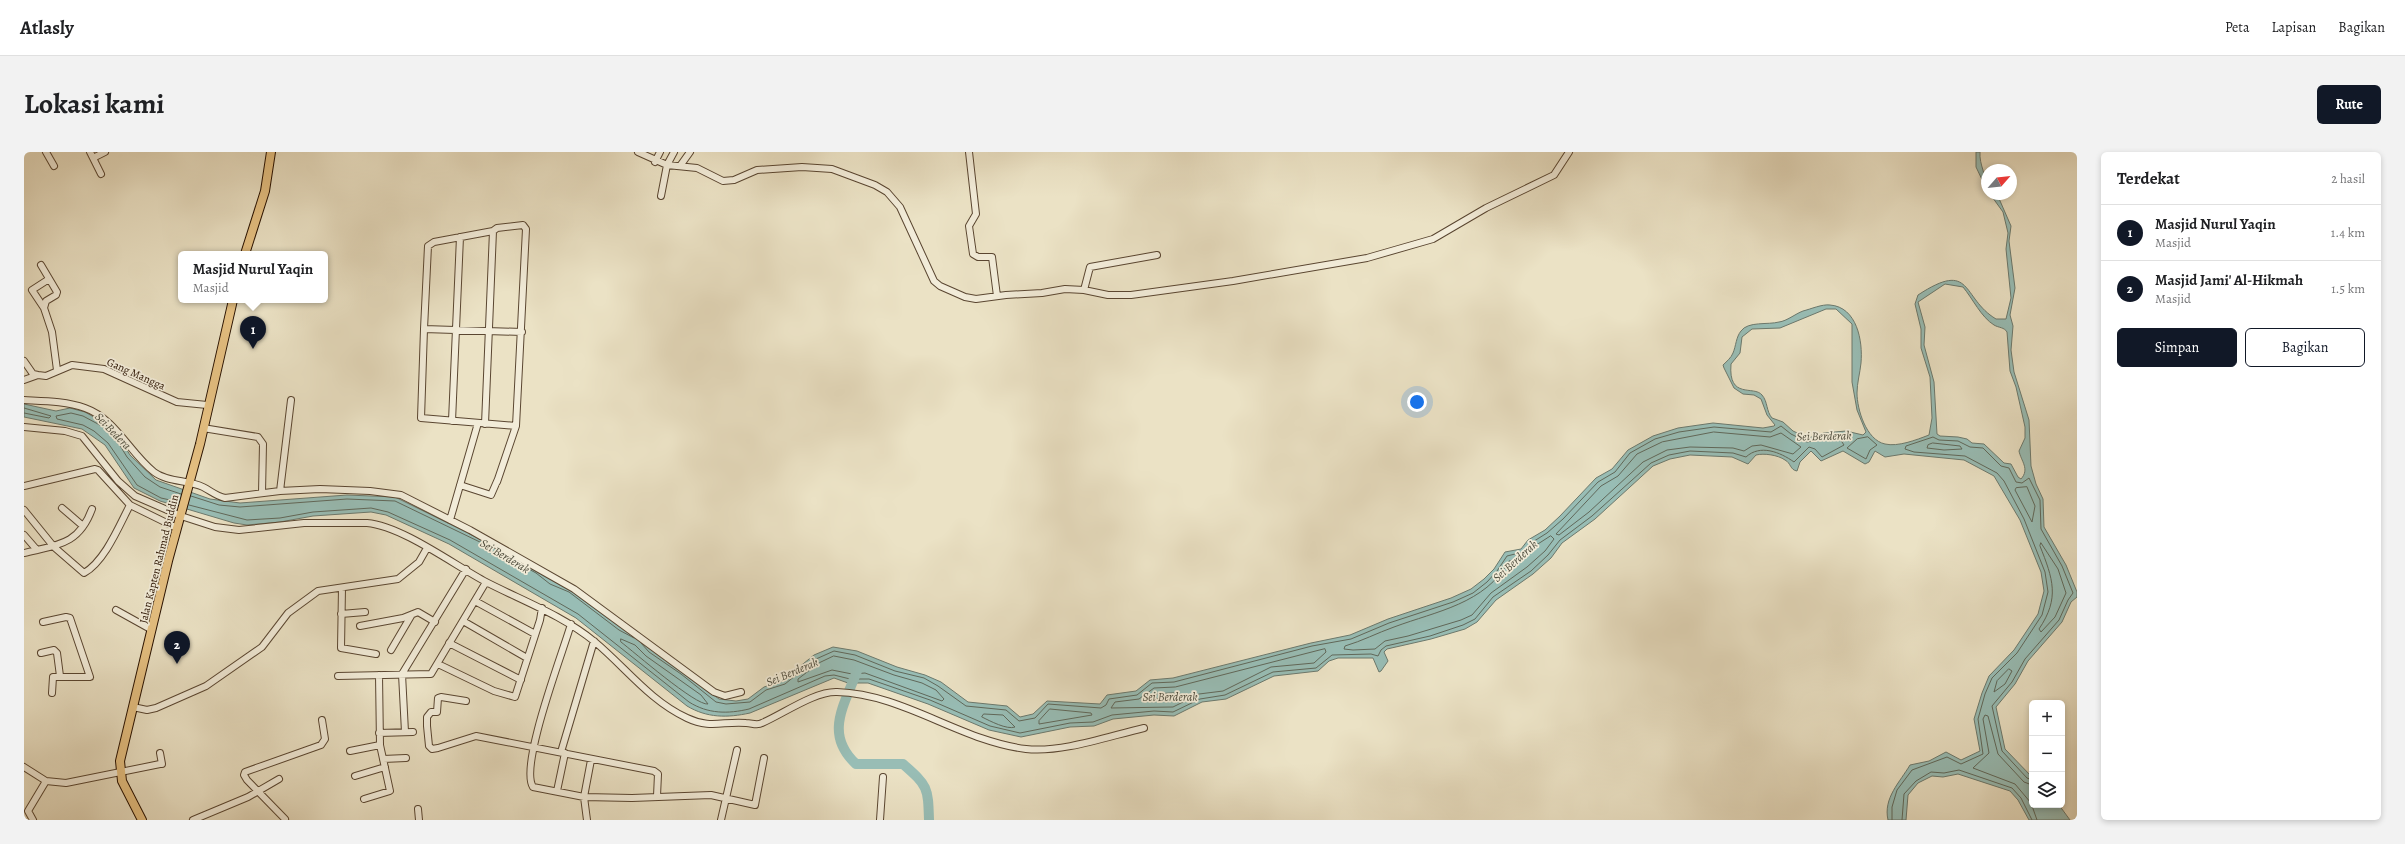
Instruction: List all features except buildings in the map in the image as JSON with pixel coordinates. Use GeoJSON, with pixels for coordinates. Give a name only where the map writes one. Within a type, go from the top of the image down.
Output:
{"type":"FeatureCollection","features":[{"type":"Feature","properties":{"kind":"main road"},"geometry":{"type":"LineString","coordinates":[[246,251],[260,210],[270,164],[271,152]]}},
{"type":"Feature","properties":{"kind":"main road","name":"Jalan Kapten Rahmad Buddin"},"geometry":{"type":"LineString","coordinates":[[119,772],[120,761],[177,528],[204,428],[207,405],[232,303]]}},
{"type":"Feature","properties":{"kind":"main road"},"geometry":{"type":"LineString","coordinates":[[119,772],[142,820]]}},
{"type":"Feature","properties":{"kind":"street"},"geometry":{"type":"LineString","coordinates":[[46,152],[54,166]]}},
{"type":"Feature","properties":{"kind":"street"},"geometry":{"type":"LineString","coordinates":[[101,174],[92,155],[104,152]]}},
{"type":"Feature","properties":{"kind":"street"},"geometry":{"type":"LineString","coordinates":[[638,152],[655,162],[667,165],[697,168],[719,180],[727,182],[757,170],[802,167],[832,169],[875,185],[887,192],[900,207],[930,274],[940,286],[976,299],[1042,293],[1065,289],[1084,290],[1108,295],[1144,295],[1184,286],[1233,281],[1367,258],[1433,239],[1486,208],[1554,175],[1568,152]]}},
{"type":"Feature","properties":{"kind":"street"},"geometry":{"type":"LineString","coordinates":[[655,162],[660,152]]}},
{"type":"Feature","properties":{"kind":"street"},"geometry":{"type":"LineString","coordinates":[[661,196],[667,165],[674,152]]}},
{"type":"Feature","properties":{"kind":"street"},"geometry":{"type":"LineString","coordinates":[[680,166],[690,152]]}},
{"type":"Feature","properties":{"kind":"street"},"geometry":{"type":"LineString","coordinates":[[969,152],[976,214],[969,226],[973,254],[978,257],[992,257],[997,296]]}},
{"type":"Feature","properties":{"kind":"street"},"geometry":{"type":"LineString","coordinates":[[460,485],[492,495],[516,426],[522,332],[526,229],[523,225],[497,228],[493,231],[434,242],[428,246],[421,417],[516,426]]}},
{"type":"Feature","properties":{"kind":"street"},"geometry":{"type":"LineString","coordinates":[[450,520],[481,423],[489,331],[493,231]]}},
{"type":"Feature","properties":{"kind":"street"},"geometry":{"type":"LineString","coordinates":[[452,421],[460,237]]}},
{"type":"Feature","properties":{"kind":"street"},"geometry":{"type":"LineString","coordinates":[[1084,290],[1090,267],[1157,255]]}},
{"type":"Feature","properties":{"kind":"street"},"geometry":{"type":"LineString","coordinates":[[41,265],[57,294],[46,301],[44,308]]}},
{"type":"Feature","properties":{"kind":"street"},"geometry":{"type":"LineString","coordinates":[[49,279],[32,290],[44,308],[52,332],[57,370]]}},
{"type":"Feature","properties":{"kind":"street"},"geometry":{"type":"LineString","coordinates":[[424,329],[522,332]]}},
{"type":"Feature","properties":{"kind":"street"},"geometry":{"type":"LineString","coordinates":[[24,361],[36,374]]}},
{"type":"Feature","properties":{"kind":"street","name":"Gang Mangga"},"geometry":{"type":"LineString","coordinates":[[24,380],[36,374],[46,376],[57,370],[72,365],[104,369],[177,402],[207,405]]}},
{"type":"Feature","properties":{"kind":"street"},"geometry":{"type":"LineString","coordinates":[[24,400],[60,403],[84,408],[95,413],[107,422],[154,472],[188,486],[202,486],[213,494],[225,498],[280,491],[370,491],[401,495],[450,520],[574,589],[714,692],[725,696],[741,692]]}},
{"type":"Feature","properties":{"kind":"street"},"geometry":{"type":"LineString","coordinates":[[280,491],[291,400]]}},
{"type":"Feature","properties":{"kind":"street"},"geometry":{"type":"LineString","coordinates":[[24,427],[65,431],[82,436],[126,490],[135,496],[227,529],[304,523],[378,524],[427,548],[466,569],[486,582],[542,608],[572,624],[594,641],[658,701],[673,711],[702,724],[715,726],[745,722],[759,725],[823,694],[835,692],[860,694],[899,706],[978,736],[1025,749],[1075,744],[1144,728]]}},
{"type":"Feature","properties":{"kind":"street"},"geometry":{"type":"LineString","coordinates":[[204,428],[258,437],[262,440],[264,444],[262,493]]}},
{"type":"Feature","properties":{"kind":"street"},"geometry":{"type":"LineString","coordinates":[[24,486],[95,469],[98,470],[130,505],[177,528]]}},
{"type":"Feature","properties":{"kind":"street"},"geometry":{"type":"LineString","coordinates":[[24,510],[54,547],[85,572],[112,543],[120,521],[130,505]]}},
{"type":"Feature","properties":{"kind":"street"},"geometry":{"type":"LineString","coordinates":[[62,508],[83,526]]}},
{"type":"Feature","properties":{"kind":"street"},"geometry":{"type":"LineString","coordinates":[[24,553],[54,547],[68,542],[83,526],[92,509]]}},
{"type":"Feature","properties":{"kind":"street"},"geometry":{"type":"LineString","coordinates":[[24,536],[37,550]]}},
{"type":"Feature","properties":{"kind":"street"},"geometry":{"type":"LineString","coordinates":[[133,707],[147,710],[156,708],[206,686],[262,647],[288,613],[318,591],[398,579],[420,562],[427,548]]}},
{"type":"Feature","properties":{"kind":"street"},"geometry":{"type":"LineString","coordinates":[[405,732],[402,674],[466,569]]}},
{"type":"Feature","properties":{"kind":"street"},"geometry":{"type":"LineString","coordinates":[[338,676],[420,673],[428,675],[438,664],[448,643],[486,582]]}},
{"type":"Feature","properties":{"kind":"street"},"geometry":{"type":"LineString","coordinates":[[342,588],[340,640],[342,649],[376,654]]}},
{"type":"Feature","properties":{"kind":"street"},"geometry":{"type":"LineString","coordinates":[[475,601],[535,634]]}},
{"type":"Feature","properties":{"kind":"street"},"geometry":{"type":"LineString","coordinates":[[438,664],[489,689],[514,698],[521,680],[542,608]]}},
{"type":"Feature","properties":{"kind":"street"},"geometry":{"type":"LineString","coordinates":[[116,610],[152,630]]}},
{"type":"Feature","properties":{"kind":"street"},"geometry":{"type":"LineString","coordinates":[[341,614],[365,612]]}},
{"type":"Feature","properties":{"kind":"street"},"geometry":{"type":"LineString","coordinates":[[360,626],[411,616],[418,612],[435,622]]}},
{"type":"Feature","properties":{"kind":"street"},"geometry":{"type":"LineString","coordinates":[[392,650],[411,616]]}},
{"type":"Feature","properties":{"kind":"street"},"geometry":{"type":"LineString","coordinates":[[43,622],[66,617],[70,618],[90,677],[60,676],[52,678],[52,693]]}},
{"type":"Feature","properties":{"kind":"street"},"geometry":{"type":"LineString","coordinates":[[463,621],[527,658]]}},
{"type":"Feature","properties":{"kind":"street"},"geometry":{"type":"LineString","coordinates":[[572,624],[532,748],[532,786],[584,797],[632,798],[657,796],[712,796],[756,804],[764,758]]}},
{"type":"Feature","properties":{"kind":"street"},"geometry":{"type":"LineString","coordinates":[[557,791],[563,752],[594,641]]}},
{"type":"Feature","properties":{"kind":"street"},"geometry":{"type":"LineString","coordinates":[[448,643],[521,680]]}},
{"type":"Feature","properties":{"kind":"street"},"geometry":{"type":"LineString","coordinates":[[41,653],[54,650],[57,653],[60,676]]}},
{"type":"Feature","properties":{"kind":"street"},"geometry":{"type":"LineString","coordinates":[[364,799],[390,790],[380,745],[379,675]]}},
{"type":"Feature","properties":{"kind":"street"},"geometry":{"type":"LineString","coordinates":[[466,701],[441,697],[438,698],[437,712],[431,712],[428,716],[429,746],[438,748],[476,736],[532,748],[563,752],[591,760],[656,771],[658,774],[657,796]]}},
{"type":"Feature","properties":{"kind":"street"},"geometry":{"type":"LineString","coordinates":[[285,819],[258,792],[244,775],[245,772],[321,745],[325,739],[322,720]]}},
{"type":"Feature","properties":{"kind":"street"},"geometry":{"type":"LineString","coordinates":[[379,733],[413,732]]}},
{"type":"Feature","properties":{"kind":"street"},"geometry":{"type":"LineString","coordinates":[[350,750],[380,745]]}},
{"type":"Feature","properties":{"kind":"street"},"geometry":{"type":"LineString","coordinates":[[721,820],[737,750]]}},
{"type":"Feature","properties":{"kind":"street"},"geometry":{"type":"LineString","coordinates":[[24,767],[46,782],[66,783],[162,764],[160,753]]}},
{"type":"Feature","properties":{"kind":"street"},"geometry":{"type":"LineString","coordinates":[[383,759],[406,758]]}},
{"type":"Feature","properties":{"kind":"street"},"geometry":{"type":"LineString","coordinates":[[587,820],[584,797],[591,760]]}},
{"type":"Feature","properties":{"kind":"street"},"geometry":{"type":"LineString","coordinates":[[355,776],[385,767]]}},
{"type":"Feature","properties":{"kind":"street"},"geometry":{"type":"LineString","coordinates":[[880,820],[883,777]]}},
{"type":"Feature","properties":{"kind":"street"},"geometry":{"type":"LineString","coordinates":[[193,820],[258,792],[263,787],[279,780]]}},
{"type":"Feature","properties":{"kind":"street"},"geometry":{"type":"LineString","coordinates":[[33,820],[28,811],[46,782]]}},
{"type":"Feature","properties":{"kind":"street"},"geometry":{"type":"LineString","coordinates":[[418,809],[419,820]]}},
{"type":"Feature","properties":{"kind":"water"},"geometry":{"type":"Polygon","coordinates":[[[1976,152],[1980,152],[1982,164],[1981,177],[1976,167],[1976,152]]]}},
{"type":"Feature","properties":{"kind":"water","name":"Sei Berderak"},"geometry":{"type":"Polygon","coordinates":[[[1994,200],[2000,200],[2011,226],[2009,241],[2015,288],[2010,315],[2013,326],[2011,350],[2014,372],[2029,420],[2031,466],[2036,484],[2043,499],[2044,527],[2066,565],[2077,592],[2077,597],[2071,602],[2062,622],[2028,661],[2015,684],[1996,707],[2005,749],[2029,774],[2029,808],[2061,808],[2070,820],[2029,820],[2018,800],[2010,791],[1958,774],[1943,777],[1932,776],[1918,783],[1908,795],[1906,820],[1888,820],[1887,812],[1890,797],[1910,765],[1929,761],[1946,752],[1961,760],[1980,751],[1974,719],[1982,693],[1989,676],[2014,650],[2038,614],[2044,591],[2041,572],[2020,520],[1994,476],[1964,460],[1904,454],[1885,457],[1875,451],[1869,462],[1865,464],[1843,451],[1821,461],[1811,451],[1800,462],[1797,471],[1782,458],[1767,454],[1756,455],[1748,464],[1732,457],[1690,455],[1670,459],[1653,466],[1595,519],[1562,543],[1551,558],[1533,574],[1496,600],[1477,622],[1465,629],[1431,639],[1387,649],[1384,652],[1388,661],[1379,672],[1373,658],[1338,658],[1329,661],[1318,671],[1274,676],[1226,699],[1202,702],[1174,716],[1154,715],[1113,719],[1094,726],[1070,727],[1021,737],[989,730],[928,704],[868,683],[848,683],[834,678],[750,713],[733,716],[717,716],[702,713],[687,706],[576,618],[449,544],[386,515],[371,512],[313,516],[280,522],[247,525],[234,523],[160,501],[134,488],[105,445],[82,429],[24,417],[24,404],[56,411],[70,408],[85,412],[113,428],[130,455],[156,480],[210,499],[240,503],[347,495],[395,497],[494,547],[512,553],[555,581],[563,584],[719,699],[736,701],[748,699],[764,687],[782,681],[814,655],[833,647],[857,651],[897,667],[925,675],[941,682],[968,702],[1007,706],[1020,717],[1033,714],[1047,701],[1100,704],[1107,695],[1136,691],[1150,680],[1173,678],[1311,643],[1350,635],[1388,619],[1451,598],[1471,589],[1494,569],[1505,552],[1521,549],[1528,540],[1545,530],[1560,516],[1596,478],[1612,469],[1628,450],[1653,436],[1678,428],[1713,423],[1763,428],[1774,426],[1775,425],[1767,415],[1761,399],[1754,395],[1743,394],[1734,388],[1723,365],[1732,355],[1739,333],[1748,326],[1782,321],[1803,311],[1820,306],[1830,305],[1839,307],[1847,312],[1852,318],[1859,336],[1861,345],[1861,363],[1857,400],[1861,415],[1868,430],[1878,441],[1890,445],[1896,445],[1929,435],[1932,418],[1930,377],[1921,348],[1921,329],[1915,304],[1918,295],[1936,285],[1948,281],[1958,281],[1985,310],[1996,319],[2006,319],[2011,298],[2006,249],[2008,233],[2003,212],[1994,200]],[[1945,284],[1918,302],[1925,327],[1924,345],[1934,382],[1937,434],[1940,436],[1967,439],[1972,443],[1984,444],[2004,463],[2011,464],[2018,477],[2021,479],[2024,475],[2025,468],[2019,451],[2025,438],[2025,427],[2016,387],[2010,371],[2007,332],[2003,328],[1989,322],[1977,308],[1963,287],[1945,284]],[[1826,309],[1780,328],[1752,329],[1742,337],[1740,353],[1731,364],[1733,383],[1737,387],[1758,392],[1762,395],[1772,418],[1783,422],[1793,431],[1808,438],[1824,433],[1846,431],[1863,435],[1866,432],[1857,410],[1852,382],[1852,324],[1836,309],[1826,309]]]}},
{"type":"Feature","properties":{"kind":"waterway"},"geometry":{"type":"LineString","coordinates":[[857,671],[840,719],[839,731],[841,742],[846,753],[856,764],[903,764],[917,777],[925,788],[928,800],[929,820]]}},
{"type":"Feature","properties":{"kind":"place","name":"Masjid Nurul Yaqin"},"geometry":{"type":"Point","coordinates":[253,349]}},
{"type":"Feature","properties":{"kind":"place","name":"Masjid Jami' Al-Hikmah"},"geometry":{"type":"Point","coordinates":[177,664]}},
{"type":"Feature","properties":{"kind":"water label","name":"Sei Bedera"},"geometry":{"type":"Point","coordinates":[113,431]}}]}
